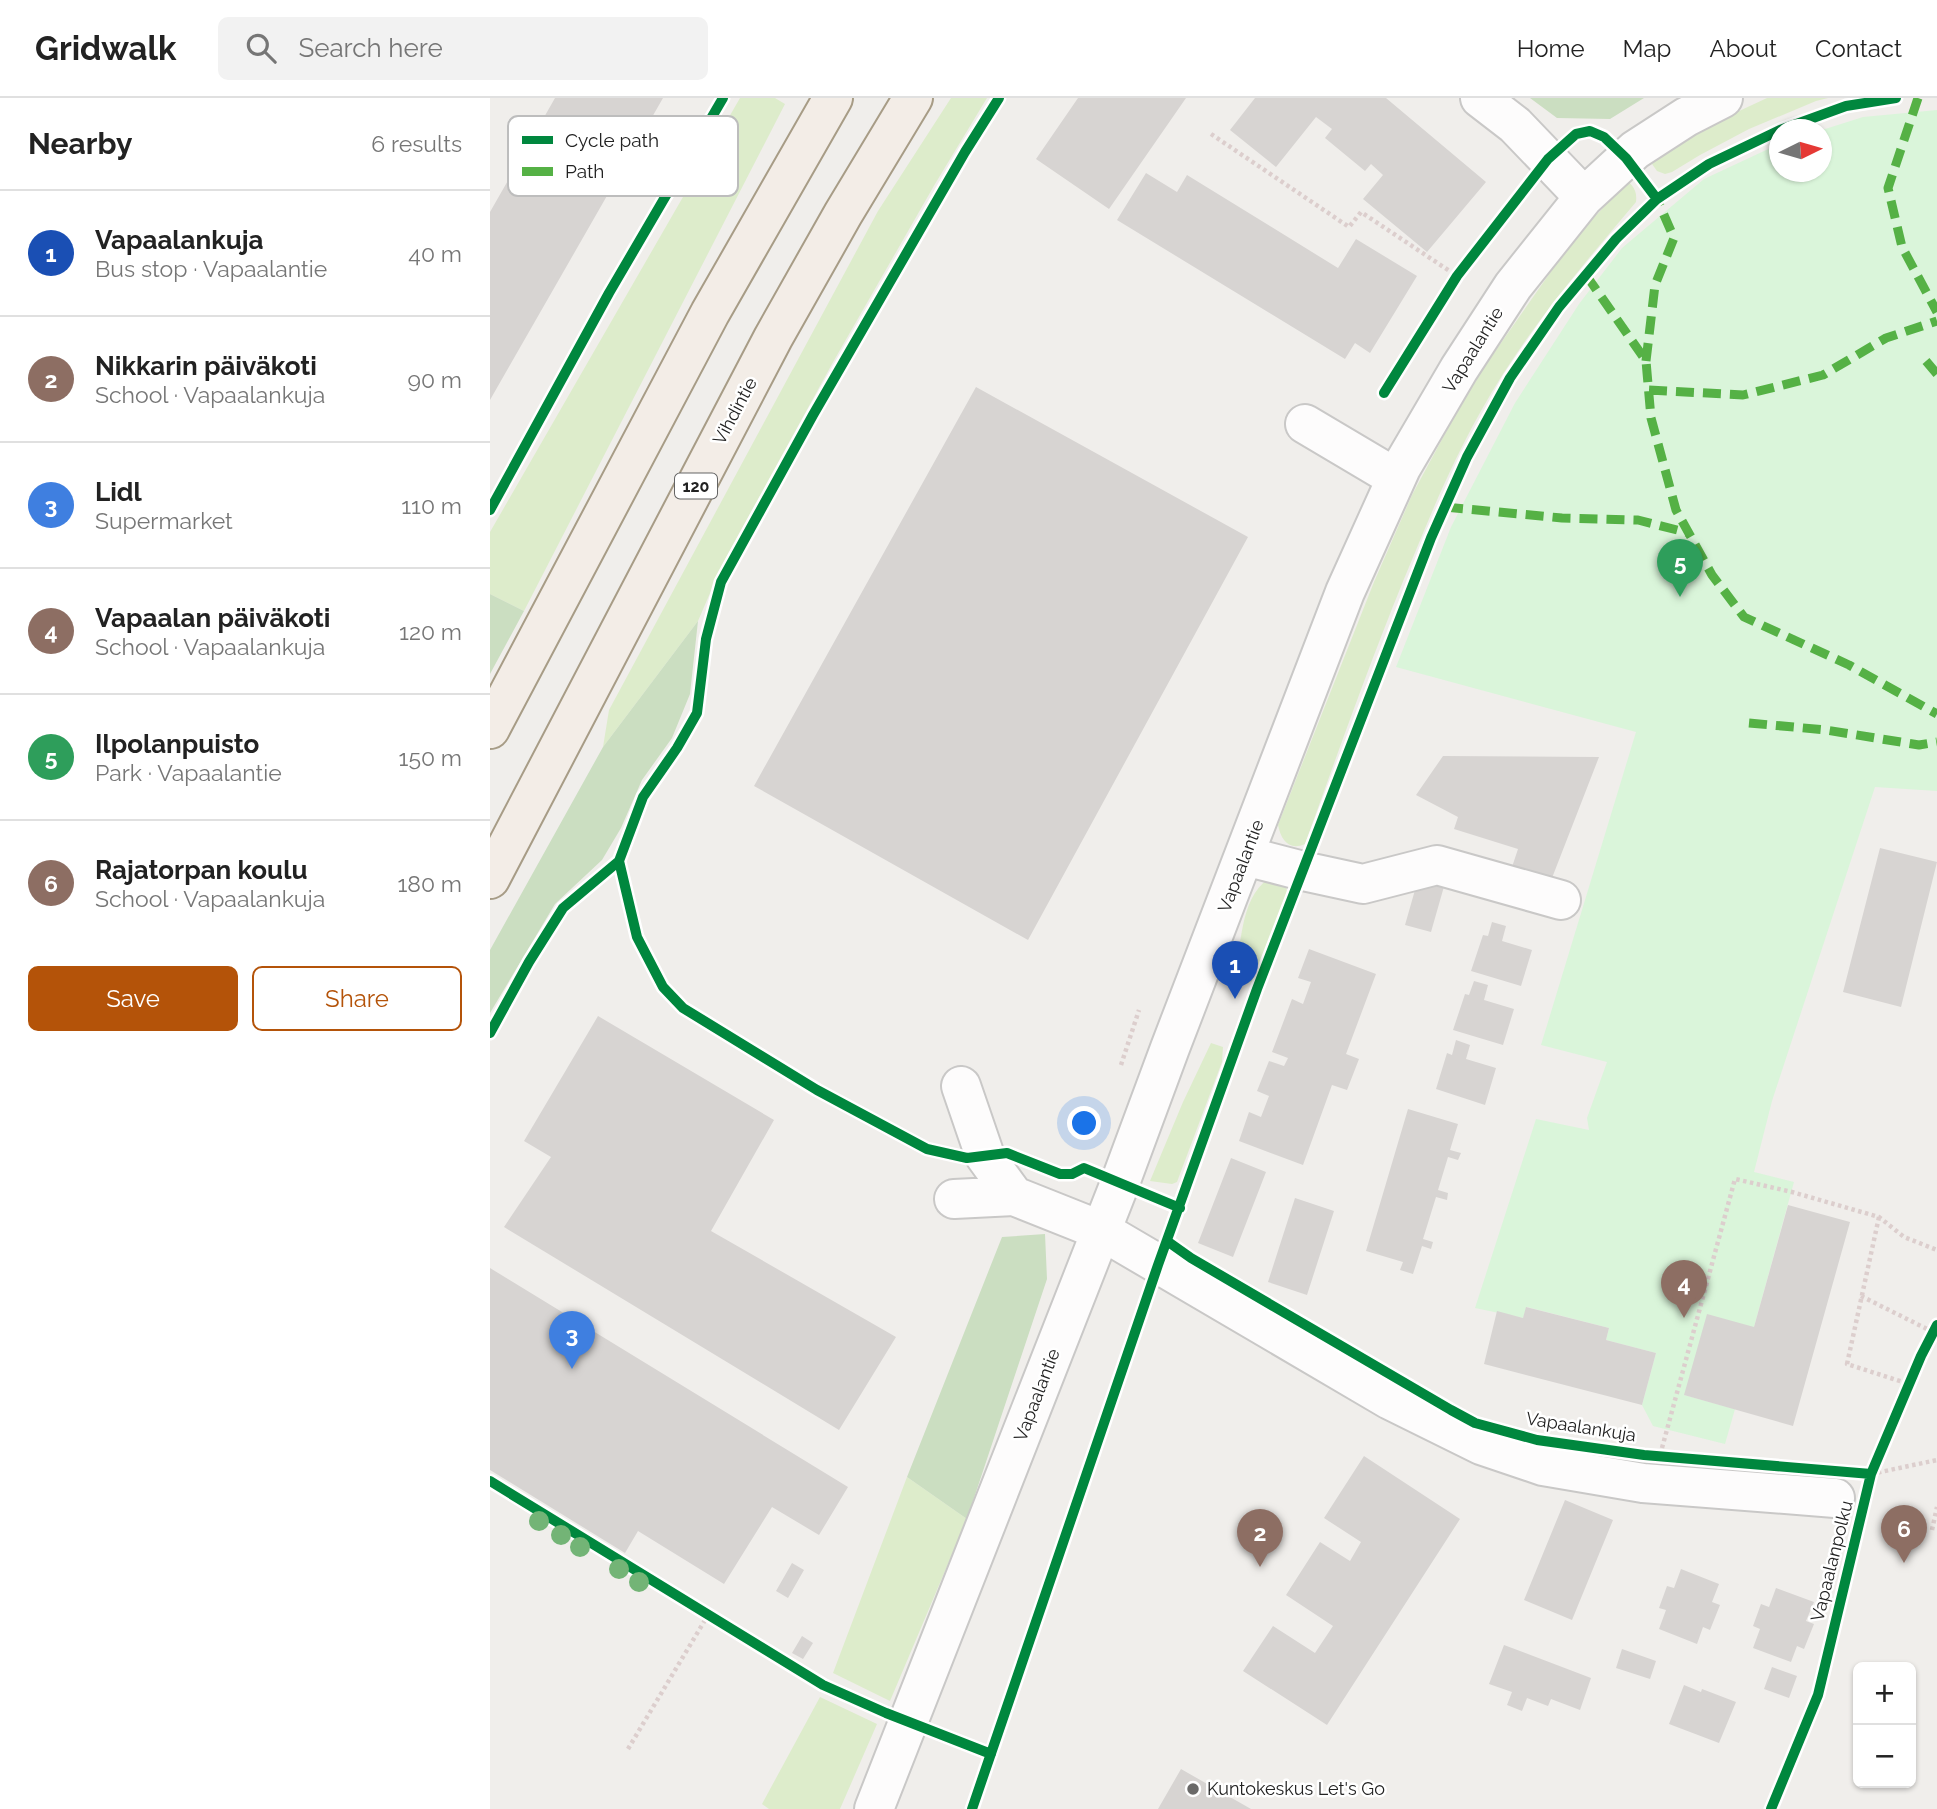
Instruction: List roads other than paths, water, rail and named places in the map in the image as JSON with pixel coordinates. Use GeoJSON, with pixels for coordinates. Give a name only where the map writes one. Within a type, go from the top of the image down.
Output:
{"type":"FeatureCollection","features":[{"type":"Feature","properties":{"kind":"main road"},"geometry":{"type":"LineString","coordinates":[[490,729],[710,313],[833,98]]}},
{"type":"Feature","properties":{"kind":"main road","name":"Vihdintie"},"geometry":{"type":"LineString","coordinates":[[490,879],[773,338],[913,98]]}},
{"type":"Feature","properties":{"kind":"street"},"geometry":{"type":"LineString","coordinates":[[1480,98],[1515,125],[1584,197]]}},
{"type":"Feature","properties":{"kind":"street","name":"Vapaalantie"},"geometry":{"type":"LineString","coordinates":[[874,1809],[1102,1231],[1345,592],[1396,478],[1459,369],[1513,286],[1584,197],[1635,150],[1686,117],[1723,98]]}},
{"type":"Feature","properties":{"kind":"street"},"geometry":{"type":"LineString","coordinates":[[1306,424],[1396,478]]}},
{"type":"Feature","properties":{"kind":"street"},"geometry":{"type":"LineString","coordinates":[[1245,856],[1363,884],[1437,865],[1561,900]]}},
{"type":"Feature","properties":{"kind":"street"},"geometry":{"type":"LineString","coordinates":[[961,1086],[985,1156],[1014,1196]]}},
{"type":"Feature","properties":{"kind":"street"},"geometry":{"type":"LineString","coordinates":[[954,1199],[1014,1196],[1102,1231],[1390,1400],[1481,1445],[1543,1466],[1643,1483],[1858,1483]]}},
{"type":"Feature","properties":{"kind":"place","name":"Ilpolanpuisto"},"geometry":{"type":"Point","coordinates":[1680,597]}},
{"type":"Feature","properties":{"kind":"place","name":"Vapaalankuja"},"geometry":{"type":"Point","coordinates":[1235,999]}},
{"type":"Feature","properties":{"kind":"place","name":"Vapaalan päiväkoti"},"geometry":{"type":"Point","coordinates":[1684,1318]}},
{"type":"Feature","properties":{"kind":"place","name":"Lidl"},"geometry":{"type":"Point","coordinates":[572,1369]}},
{"type":"Feature","properties":{"kind":"place","name":"Rajatorpan koulu"},"geometry":{"type":"Point","coordinates":[1904,1563]}},
{"type":"Feature","properties":{"kind":"place","name":"Nikkarin päiväkoti"},"geometry":{"type":"Point","coordinates":[1260,1567]}},
{"type":"Feature","properties":{"kind":"place","name":"Kuntokeskus Let's Go"},"geometry":{"type":"Point","coordinates":[1193,1789]}}]}
